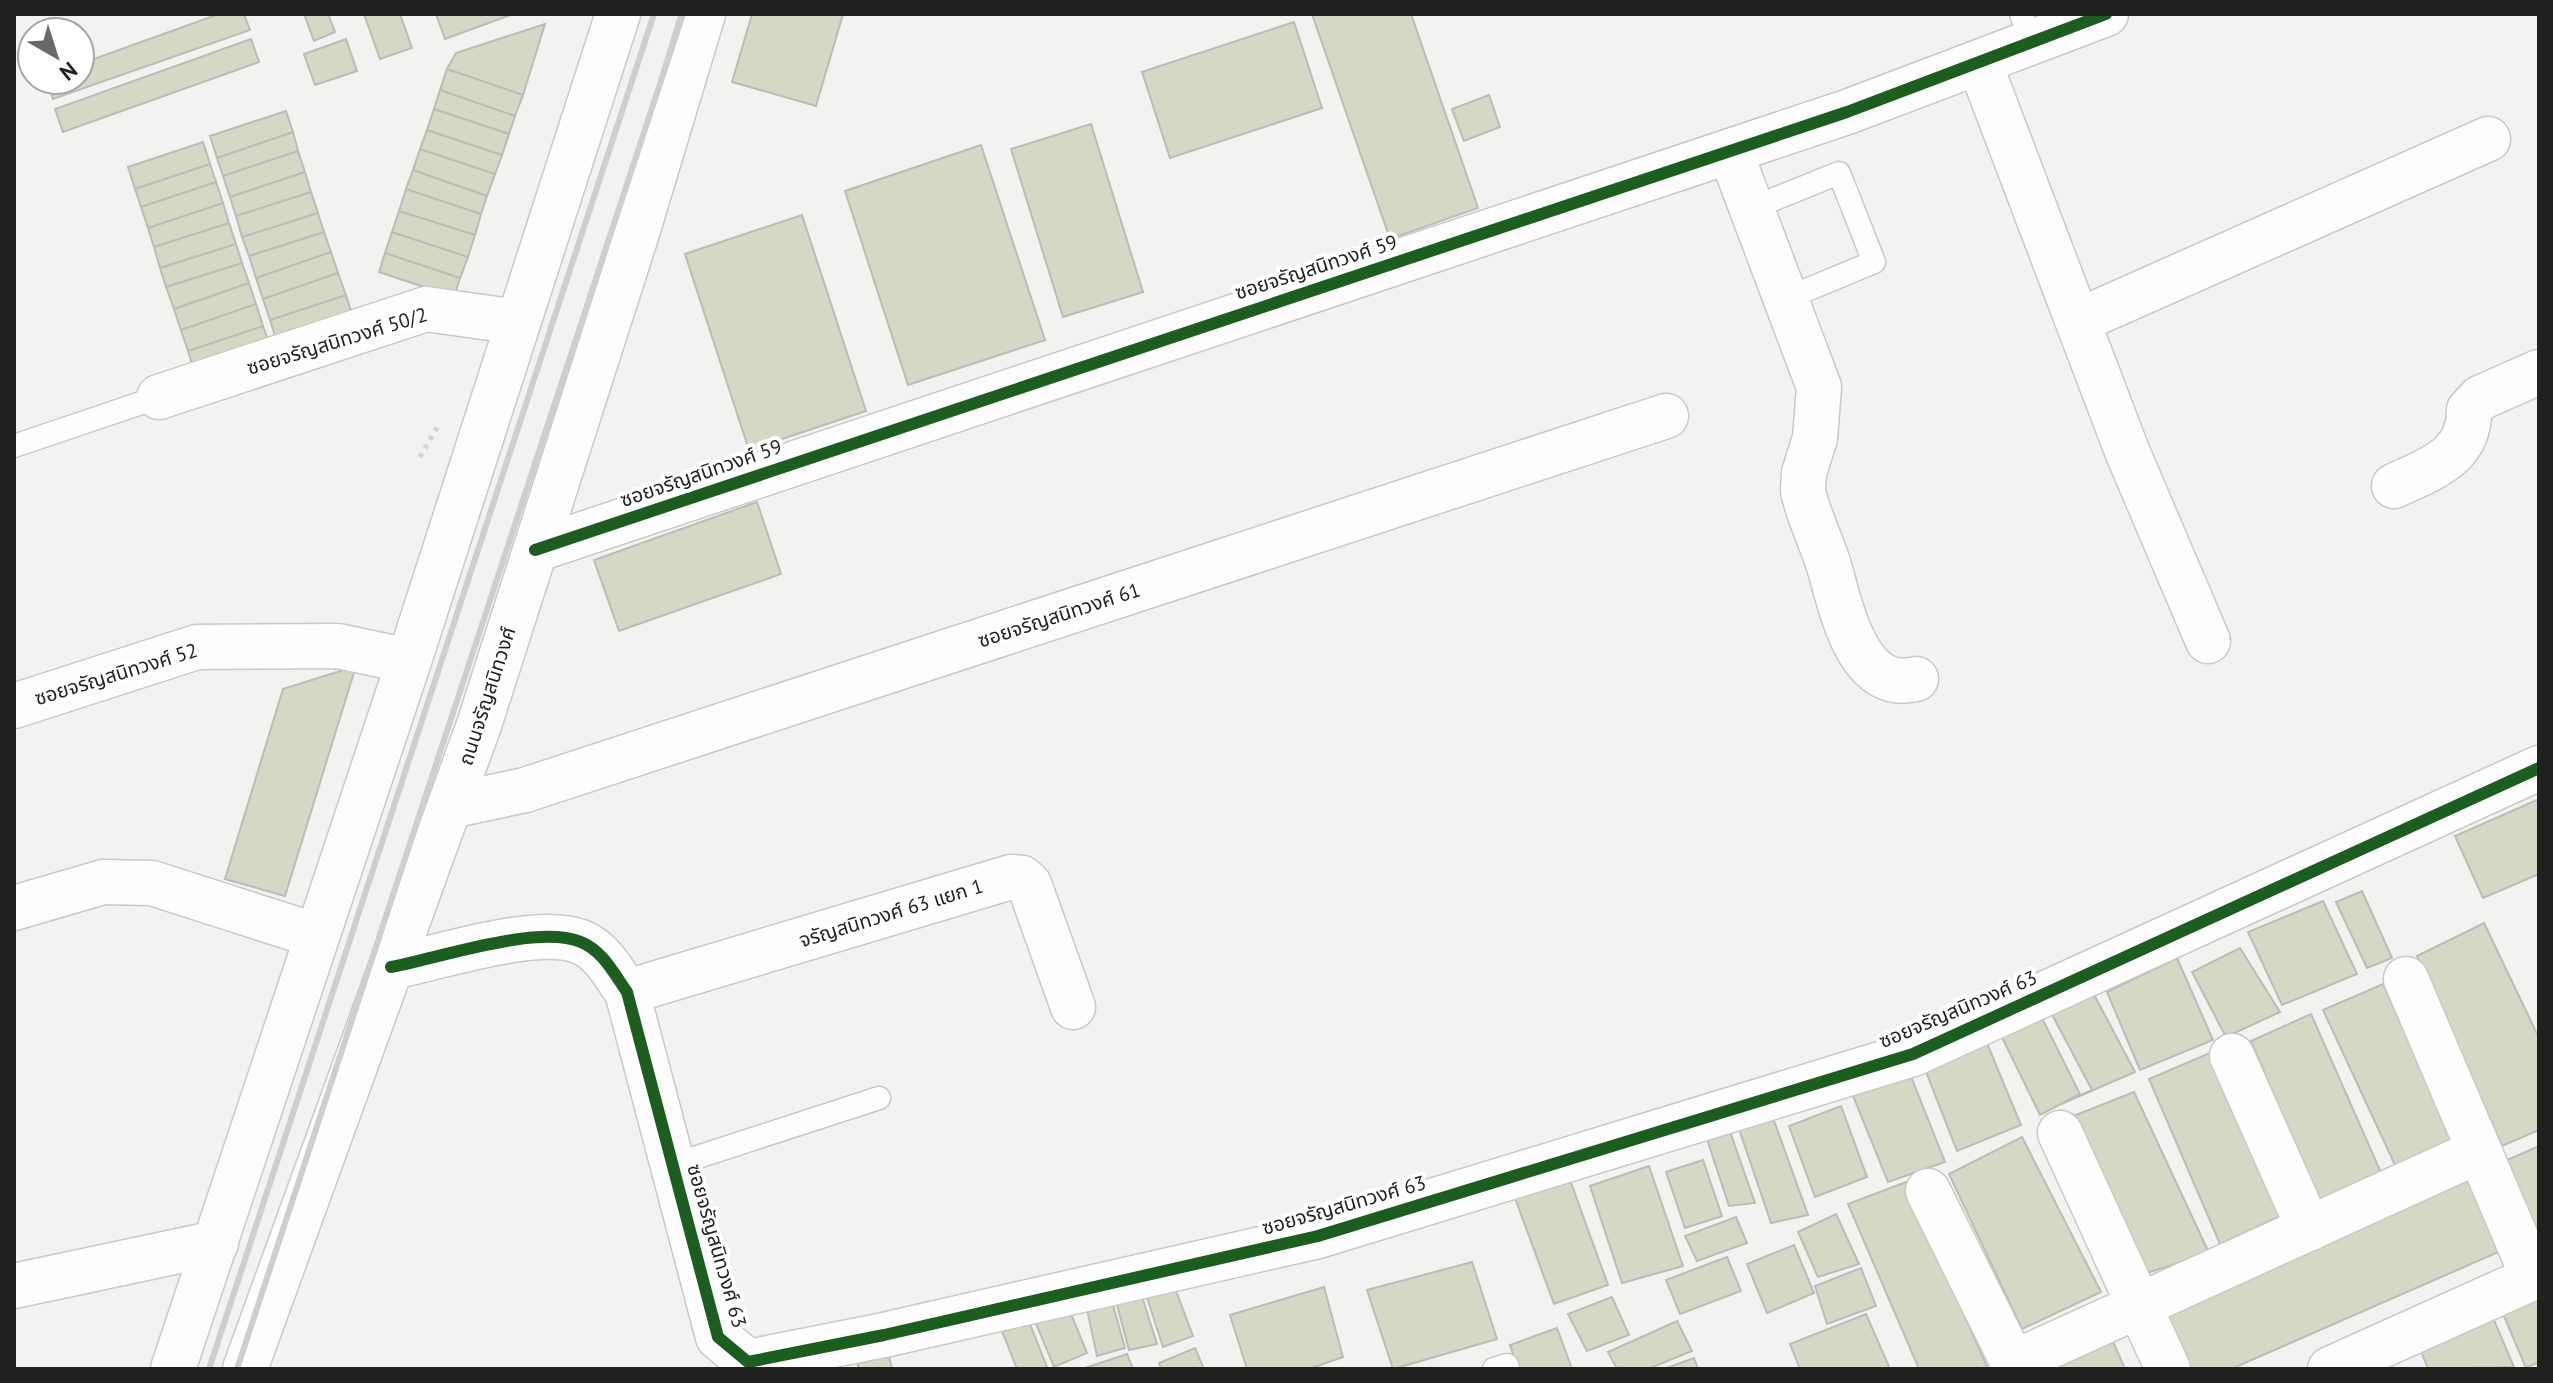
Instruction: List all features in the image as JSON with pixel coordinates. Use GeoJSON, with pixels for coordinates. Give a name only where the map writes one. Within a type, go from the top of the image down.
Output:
{"type":"FeatureCollection","features":[{"type":"Feature","properties":{"kind":"street"},"geometry":{"type":"LineString","coordinates":[[173,1369],[409,661],[618,14]]}},
{"type":"Feature","properties":{"kind":"street","name":"ถนนจรัญสนิทวงศ์"},"geometry":{"type":"LineString","coordinates":[[245,1369],[450,806],[535,550],[703,14]]}},
{"type":"Feature","properties":{"kind":"street","name":"ซอยจรัญสนิทวงศ์ 59"},"geometry":{"type":"LineString","coordinates":[[535,550],[1847,112],[1979,62],[2026,28],[2106,14]]}},
{"type":"Feature","properties":{"kind":"street"},"geometry":{"type":"LineString","coordinates":[[1979,62],[2127,451],[2208,641]]}},
{"type":"Feature","properties":{"kind":"street"},"geometry":{"type":"LineString","coordinates":[[2078,321],[2488,139]]}},
{"type":"Feature","properties":{"kind":"street"},"geometry":{"type":"LineString","coordinates":[[1730,151],[1819,387],[1815,438],[1804,473],[1803,491],[1842,618],[1862,655],[1880,675],[1901,683],[1916,679]]}},
{"type":"Feature","properties":{"kind":"street","name":"ซอยจรัญสนิทวงศ์ 50/2"},"geometry":{"type":"LineString","coordinates":[[159,397],[426,309],[518,322]]}},
{"type":"Feature","properties":{"kind":"street"},"geometry":{"type":"LineString","coordinates":[[2394,486],[2458,451],[2470,427],[2469,410],[2480,398],[2539,372]]}},
{"type":"Feature","properties":{"kind":"street","name":"ซอยจรัญสนิทวงศ์ 61"},"geometry":{"type":"LineString","coordinates":[[450,806],[525,790],[1666,416]]}},
{"type":"Feature","properties":{"kind":"street","name":"ซอยจรัญสนิทวงศ์ 52"},"geometry":{"type":"LineString","coordinates":[[14,706],[197,647],[338,646],[409,661]]}},
{"type":"Feature","properties":{"kind":"street","name":"ซอยจรัญสนิทวงศ์ 63"},"geometry":{"type":"LineString","coordinates":[[391,967],[547,934],[582,942],[603,957],[627,992],[718,1337],[748,1362],[884,1335],[1318,1236],[1913,1054],[2539,768]]}},
{"type":"Feature","properties":{"kind":"street","name":"จรัญสนิทวงศ์ 63 แยก 1"},"geometry":{"type":"LineString","coordinates":[[627,992],[1011,877],[1022,878],[1029,884],[1073,1007]]}},
{"type":"Feature","properties":{"kind":"street"},"geometry":{"type":"LineString","coordinates":[[14,908],[103,882],[152,883],[317,936]]}},
{"type":"Feature","properties":{"kind":"street"},"geometry":{"type":"LineString","coordinates":[[2330,1369],[2536,1276],[2406,979]]}},
{"type":"Feature","properties":{"kind":"street"},"geometry":{"type":"LineString","coordinates":[[2232,1056],[2309,1229]]}},
{"type":"Feature","properties":{"kind":"street"},"geometry":{"type":"LineString","coordinates":[[2060,1133],[2168,1369]]}},
{"type":"Feature","properties":{"kind":"street"},"geometry":{"type":"LineString","coordinates":[[1928,1191],[2013,1363],[2479,1151]]}},
{"type":"Feature","properties":{"kind":"street"},"geometry":{"type":"LineString","coordinates":[[14,1286],[216,1243]]}},
{"type":"Feature","properties":{"kind":"lane"},"geometry":{"type":"LineString","coordinates":[[1767,202],[1839,173],[1874,262],[1785,299]]}},
{"type":"Feature","properties":{"kind":"lane"},"geometry":{"type":"LineString","coordinates":[[14,446],[159,397]]}},
{"type":"Feature","properties":{"kind":"lane"},"geometry":{"type":"LineString","coordinates":[[673,1165],[879,1098]]}},
{"type":"Feature","properties":{"kind":"lane"},"geometry":{"type":"LineString","coordinates":[[1494,1369],[1507,1365],[1508,1369]]}},
{"type":"Feature","properties":{"kind":"building"},"geometry":{"type":"Polygon","coordinates":[[[219,14],[244,14],[250,30],[96,84],[96,58],[219,14]]]}},
{"type":"Feature","properties":{"kind":"building"},"geometry":{"type":"Polygon","coordinates":[[[304,14],[328,14],[335,32],[314,41],[304,14]]]}},
{"type":"Feature","properties":{"kind":"building"},"geometry":{"type":"Polygon","coordinates":[[[364,14],[400,14],[412,48],[380,59],[364,14]]]}},
{"type":"Feature","properties":{"kind":"building"},"geometry":{"type":"Polygon","coordinates":[[[436,14],[513,14],[445,39],[436,14]]]}},
{"type":"Feature","properties":{"kind":"building"},"geometry":{"type":"Polygon","coordinates":[[[752,14],[843,14],[816,106],[732,82],[752,14]]]}},
{"type":"Feature","properties":{"kind":"building"},"geometry":{"type":"Polygon","coordinates":[[[1312,14],[1411,14],[1478,208],[1390,239],[1312,14]]]}},
{"type":"Feature","properties":{"kind":"building"},"geometry":{"type":"Polygon","coordinates":[[[1294,22],[1322,108],[1170,158],[1142,72],[1294,22]]]}},
{"type":"Feature","properties":{"kind":"building"},"geometry":{"type":"Polygon","coordinates":[[[545,24],[523,95],[447,69],[456,53],[545,24]]]}},
{"type":"Feature","properties":{"kind":"building"},"geometry":{"type":"Polygon","coordinates":[[[251,39],[259,62],[63,132],[55,109],[251,39]]]}},
{"type":"Feature","properties":{"kind":"building"},"geometry":{"type":"Polygon","coordinates":[[[346,39],[357,71],[315,85],[304,54],[346,39]]]}},
{"type":"Feature","properties":{"kind":"building"},"geometry":{"type":"Polygon","coordinates":[[[447,69],[523,95],[515,116],[440,90],[447,69]]]}},
{"type":"Feature","properties":{"kind":"building"},"geometry":{"type":"Polygon","coordinates":[[[440,90],[515,116],[509,134],[434,109],[440,90]]]}},
{"type":"Feature","properties":{"kind":"building"},"geometry":{"type":"Polygon","coordinates":[[[1489,95],[1500,127],[1464,141],[1452,109],[1489,95]]]}},
{"type":"Feature","properties":{"kind":"building"},"geometry":{"type":"Polygon","coordinates":[[[434,109],[509,134],[502,155],[427,130],[434,109]]]}},
{"type":"Feature","properties":{"kind":"building"},"geometry":{"type":"Polygon","coordinates":[[[286,111],[293,132],[217,158],[210,136],[286,111]]]}},
{"type":"Feature","properties":{"kind":"building"},"geometry":{"type":"Polygon","coordinates":[[[1091,124],[1143,292],[1063,317],[1011,149],[1091,124]]]}},
{"type":"Feature","properties":{"kind":"building"},"geometry":{"type":"Polygon","coordinates":[[[427,130],[502,155],[495,174],[420,149],[427,130]]]}},
{"type":"Feature","properties":{"kind":"building"},"geometry":{"type":"Polygon","coordinates":[[[293,132],[298,151],[223,176],[217,158],[293,132]]]}},
{"type":"Feature","properties":{"kind":"building"},"geometry":{"type":"Polygon","coordinates":[[[203,142],[210,164],[135,189],[128,167],[203,142]]]}},
{"type":"Feature","properties":{"kind":"building"},"geometry":{"type":"Polygon","coordinates":[[[981,145],[1045,340],[908,385],[845,191],[981,145]]]}},
{"type":"Feature","properties":{"kind":"building"},"geometry":{"type":"Polygon","coordinates":[[[420,149],[495,174],[487,196],[413,170],[420,149]]]}},
{"type":"Feature","properties":{"kind":"building"},"geometry":{"type":"Polygon","coordinates":[[[298,151],[305,172],[230,197],[223,176],[298,151]]]}},
{"type":"Feature","properties":{"kind":"building"},"geometry":{"type":"Polygon","coordinates":[[[210,164],[216,182],[141,207],[135,189],[210,164]]]}},
{"type":"Feature","properties":{"kind":"building"},"geometry":{"type":"Polygon","coordinates":[[[413,170],[487,196],[481,214],[406,189],[413,170]]]}},
{"type":"Feature","properties":{"kind":"building"},"geometry":{"type":"Polygon","coordinates":[[[305,172],[311,192],[236,216],[230,197],[305,172]]]}},
{"type":"Feature","properties":{"kind":"building"},"geometry":{"type":"Polygon","coordinates":[[[216,182],[223,203],[148,228],[141,207],[216,182]]]}},
{"type":"Feature","properties":{"kind":"building"},"geometry":{"type":"Polygon","coordinates":[[[406,189],[481,214],[475,235],[399,211],[406,189]]]}},
{"type":"Feature","properties":{"kind":"building"},"geometry":{"type":"Polygon","coordinates":[[[311,192],[318,213],[242,237],[236,216],[311,192]]]}},
{"type":"Feature","properties":{"kind":"building"},"geometry":{"type":"Polygon","coordinates":[[[223,203],[229,223],[154,247],[148,228],[223,203]]]}},
{"type":"Feature","properties":{"kind":"building"},"geometry":{"type":"Polygon","coordinates":[[[399,211],[475,235],[468,257],[392,232],[399,211]]]}},
{"type":"Feature","properties":{"kind":"building"},"geometry":{"type":"Polygon","coordinates":[[[318,213],[324,232],[249,256],[242,237],[318,213]]]}},
{"type":"Feature","properties":{"kind":"building"},"geometry":{"type":"Polygon","coordinates":[[[802,215],[866,411],[749,450],[685,254],[802,215]]]}},
{"type":"Feature","properties":{"kind":"building"},"geometry":{"type":"Polygon","coordinates":[[[229,223],[236,244],[160,268],[154,247],[229,223]]]}},
{"type":"Feature","properties":{"kind":"building"},"geometry":{"type":"Polygon","coordinates":[[[324,232],[331,252],[256,278],[249,256],[324,232]]]}},
{"type":"Feature","properties":{"kind":"building"},"geometry":{"type":"Polygon","coordinates":[[[392,232],[468,257],[460,278],[385,253],[392,232]]]}},
{"type":"Feature","properties":{"kind":"building"},"geometry":{"type":"Polygon","coordinates":[[[236,244],[242,263],[166,287],[160,268],[236,244]]]}},
{"type":"Feature","properties":{"kind":"building"},"geometry":{"type":"Polygon","coordinates":[[[331,252],[338,273],[263,299],[256,278],[331,252]]]}},
{"type":"Feature","properties":{"kind":"building"},"geometry":{"type":"Polygon","coordinates":[[[385,253],[460,278],[454,297],[379,272],[385,253]]]}},
{"type":"Feature","properties":{"kind":"building"},"geometry":{"type":"Polygon","coordinates":[[[242,263],[249,283],[174,309],[166,287],[242,263]]]}},
{"type":"Feature","properties":{"kind":"building"},"geometry":{"type":"Polygon","coordinates":[[[338,273],[346,295],[270,320],[263,299],[338,273]]]}},
{"type":"Feature","properties":{"kind":"building"},"geometry":{"type":"Polygon","coordinates":[[[249,283],[256,304],[181,330],[174,309],[249,283]]]}},
{"type":"Feature","properties":{"kind":"building"},"geometry":{"type":"Polygon","coordinates":[[[346,295],[352,314],[276,339],[270,320],[346,295]]]}},
{"type":"Feature","properties":{"kind":"building"},"geometry":{"type":"Polygon","coordinates":[[[256,304],[263,326],[188,351],[181,330],[256,304]]]}},
{"type":"Feature","properties":{"kind":"building"},"geometry":{"type":"Polygon","coordinates":[[[263,326],[270,345],[194,370],[188,351],[263,326]]]}},
{"type":"Feature","properties":{"kind":"building"},"geometry":{"type":"Polygon","coordinates":[[[757,502],[781,574],[619,631],[594,560],[757,502]]]}},
{"type":"Feature","properties":{"kind":"building"},"geometry":{"type":"Polygon","coordinates":[[[356,666],[285,896],[225,879],[283,689],[356,666]]]}},
{"type":"Feature","properties":{"kind":"building"},"geometry":{"type":"Polygon","coordinates":[[[2539,799],[2539,874],[2483,898],[2455,836],[2539,799]]]}},
{"type":"Feature","properties":{"kind":"building"},"geometry":{"type":"Polygon","coordinates":[[[2362,891],[2392,958],[2367,968],[2336,902],[2362,891]]]}},
{"type":"Feature","properties":{"kind":"building"},"geometry":{"type":"Polygon","coordinates":[[[2323,901],[2357,974],[2282,1005],[2248,932],[2323,901]]]}},
{"type":"Feature","properties":{"kind":"building"},"geometry":{"type":"Polygon","coordinates":[[[2484,923],[2539,1038],[2539,1130],[2502,1146],[2417,956],[2484,923]]]}},
{"type":"Feature","properties":{"kind":"building"},"geometry":{"type":"Polygon","coordinates":[[[2240,948],[2280,1012],[2226,1037],[2192,972],[2240,948]]]}},
{"type":"Feature","properties":{"kind":"building"},"geometry":{"type":"Polygon","coordinates":[[[2177,958],[2213,1040],[2140,1070],[2107,992],[2177,958]]]}},
{"type":"Feature","properties":{"kind":"building"},"geometry":{"type":"Polygon","coordinates":[[[2383,984],[2453,1139],[2395,1165],[2323,1010],[2383,984]]]}},
{"type":"Feature","properties":{"kind":"building"},"geometry":{"type":"Polygon","coordinates":[[[2089,985],[2135,1072],[2059,1105],[2092,1090],[2047,1005],[2089,985]]]}},
{"type":"Feature","properties":{"kind":"building"},"geometry":{"type":"Polygon","coordinates":[[[2037,1008],[2080,1094],[2040,1115],[1997,1027],[2037,1008]]]}},
{"type":"Feature","properties":{"kind":"building"},"geometry":{"type":"Polygon","coordinates":[[[2311,1014],[2382,1175],[2319,1202],[2251,1041],[2311,1014]]]}},
{"type":"Feature","properties":{"kind":"building"},"geometry":{"type":"Polygon","coordinates":[[[1986,1041],[2021,1125],[1957,1151],[1923,1064],[1986,1041]]]}},
{"type":"Feature","properties":{"kind":"building"},"geometry":{"type":"Polygon","coordinates":[[[2212,1052],[2285,1214],[2220,1244],[2149,1079],[2212,1052]]]}},
{"type":"Feature","properties":{"kind":"building"},"geometry":{"type":"Polygon","coordinates":[[[1908,1069],[1945,1162],[1888,1182],[1851,1091],[1908,1069]]]}},
{"type":"Feature","properties":{"kind":"building"},"geometry":{"type":"Polygon","coordinates":[[[2134,1092],[2209,1253],[2132,1278],[2063,1120],[2134,1092]]]}},
{"type":"Feature","properties":{"kind":"building"},"geometry":{"type":"Polygon","coordinates":[[[1841,1106],[1867,1177],[1815,1197],[1789,1126],[1841,1106]]]}},
{"type":"Feature","properties":{"kind":"building"},"geometry":{"type":"Polygon","coordinates":[[[1772,1115],[1808,1215],[1771,1223],[1738,1126],[1772,1115]]]}},
{"type":"Feature","properties":{"kind":"building"},"geometry":{"type":"Polygon","coordinates":[[[1727,1123],[1755,1203],[1729,1206],[1704,1130],[1727,1123]]]}},
{"type":"Feature","properties":{"kind":"building"},"geometry":{"type":"Polygon","coordinates":[[[2022,1137],[2101,1292],[2022,1329],[1949,1174],[2022,1137]]]}},
{"type":"Feature","properties":{"kind":"building"},"geometry":{"type":"Polygon","coordinates":[[[2539,1146],[2539,1237],[2505,1161],[2539,1146]]]}},
{"type":"Feature","properties":{"kind":"building"},"geometry":{"type":"Polygon","coordinates":[[[1703,1160],[1722,1216],[1685,1228],[1666,1172],[1703,1160]]]}},
{"type":"Feature","properties":{"kind":"building"},"geometry":{"type":"Polygon","coordinates":[[[1649,1166],[1683,1266],[1622,1283],[1590,1186],[1649,1166]]]}},
{"type":"Feature","properties":{"kind":"building"},"geometry":{"type":"Polygon","coordinates":[[[2470,1172],[2503,1250],[2231,1369],[2189,1369],[2163,1312],[2470,1172]]]}},
{"type":"Feature","properties":{"kind":"building"},"geometry":{"type":"Polygon","coordinates":[[[1570,1180],[1608,1285],[1554,1304],[1515,1198],[1570,1180]]]}},
{"type":"Feature","properties":{"kind":"building"},"geometry":{"type":"Polygon","coordinates":[[[1906,1182],[1988,1369],[1919,1369],[1848,1204],[1906,1182]]]}},
{"type":"Feature","properties":{"kind":"building"},"geometry":{"type":"Polygon","coordinates":[[[1836,1214],[1859,1264],[1818,1277],[1798,1232],[1836,1214]]]}},
{"type":"Feature","properties":{"kind":"building"},"geometry":{"type":"Polygon","coordinates":[[[1736,1217],[1747,1243],[1697,1261],[1685,1236],[1736,1217]]]}},
{"type":"Feature","properties":{"kind":"building"},"geometry":{"type":"Polygon","coordinates":[[[1794,1245],[1814,1293],[1767,1313],[1747,1264],[1794,1245]]]}},
{"type":"Feature","properties":{"kind":"building"},"geometry":{"type":"Polygon","coordinates":[[[1727,1257],[1741,1291],[1680,1314],[1666,1280],[1727,1257]]]}},
{"type":"Feature","properties":{"kind":"building"},"geometry":{"type":"Polygon","coordinates":[[[1472,1262],[1497,1339],[1393,1369],[1367,1290],[1472,1262]]]}},
{"type":"Feature","properties":{"kind":"building"},"geometry":{"type":"Polygon","coordinates":[[[1861,1268],[1876,1306],[1827,1324],[1815,1286],[1861,1268]]]}},
{"type":"Feature","properties":{"kind":"building"},"geometry":{"type":"Polygon","coordinates":[[[1170,1275],[1193,1336],[1163,1347],[1142,1282],[1170,1275]]]}},
{"type":"Feature","properties":{"kind":"building"},"geometry":{"type":"Polygon","coordinates":[[[1138,1284],[1157,1344],[1129,1350],[1114,1293],[1138,1284]]]}},
{"type":"Feature","properties":{"kind":"building"},"geometry":{"type":"Polygon","coordinates":[[[2539,1284],[2539,1362],[2526,1368],[2498,1302],[2539,1284]]]}},
{"type":"Feature","properties":{"kind":"building"},"geometry":{"type":"Polygon","coordinates":[[[1324,1287],[1343,1357],[1309,1369],[1247,1369],[1230,1315],[1324,1287]]]}},
{"type":"Feature","properties":{"kind":"building"},"geometry":{"type":"Polygon","coordinates":[[[1110,1294],[1125,1348],[1097,1356],[1085,1300],[1110,1294]]]}},
{"type":"Feature","properties":{"kind":"building"},"geometry":{"type":"Polygon","coordinates":[[[1612,1297],[1629,1335],[1587,1351],[1568,1314],[1612,1297]]]}},
{"type":"Feature","properties":{"kind":"building"},"geometry":{"type":"Polygon","coordinates":[[[1067,1304],[1087,1353],[1054,1367],[1032,1314],[1067,1304]]]}},
{"type":"Feature","properties":{"kind":"building"},"geometry":{"type":"Polygon","coordinates":[[[2487,1304],[2514,1367],[2428,1369],[2415,1335],[2487,1304]]]}},
{"type":"Feature","properties":{"kind":"building"},"geometry":{"type":"Polygon","coordinates":[[[1026,1314],[1047,1367],[1017,1369],[999,1323],[1026,1314]]]}},
{"type":"Feature","properties":{"kind":"building"},"geometry":{"type":"Polygon","coordinates":[[[1866,1314],[1890,1369],[1800,1369],[1790,1344],[1866,1314]]]}},
{"type":"Feature","properties":{"kind":"building"},"geometry":{"type":"Polygon","coordinates":[[[1677,1321],[1692,1351],[1648,1369],[1617,1369],[1608,1352],[1677,1321]]]}},
{"type":"Feature","properties":{"kind":"building"},"geometry":{"type":"Polygon","coordinates":[[[1557,1328],[1572,1369],[1518,1369],[1510,1345],[1557,1328]]]}},
{"type":"Feature","properties":{"kind":"building"},"geometry":{"type":"Polygon","coordinates":[[[2111,1337],[2125,1369],[2033,1369],[2111,1337]]]}},
{"type":"Feature","properties":{"kind":"building"},"geometry":{"type":"Polygon","coordinates":[[[1195,1348],[1204,1369],[1161,1369],[1159,1363],[1195,1348]]]}},
{"type":"Feature","properties":{"kind":"building"},"geometry":{"type":"Polygon","coordinates":[[[1127,1354],[1133,1369],[1082,1369],[1127,1354]]]}},
{"type":"Feature","properties":{"kind":"building"},"geometry":{"type":"Polygon","coordinates":[[[889,1356],[892,1369],[859,1369],[857,1362],[889,1356]]]}},
{"type":"Feature","properties":{"kind":"building"},"geometry":{"type":"Polygon","coordinates":[[[1694,1358],[1698,1369],[1664,1369],[1694,1358]]]}},
{"type":"Feature","properties":{"kind":"railway"},"geometry":{"type":"LineString","coordinates":[[209,1369],[654,14]]}},
{"type":"Feature","properties":{"kind":"railway"},"geometry":{"type":"LineString","coordinates":[[237,1369],[683,14]]}},
{"type":"Feature","properties":{"kind":"cycle path"},"geometry":{"type":"LineString","coordinates":[[535,550],[1847,112],[2106,14]]}},
{"type":"Feature","properties":{"kind":"cycle path"},"geometry":{"type":"LineString","coordinates":[[391,967],[488,944],[540,937],[581,942],[602,957],[627,992],[718,1337],[748,1362],[884,1335],[1318,1236],[1913,1054],[2539,768]]}}]}
